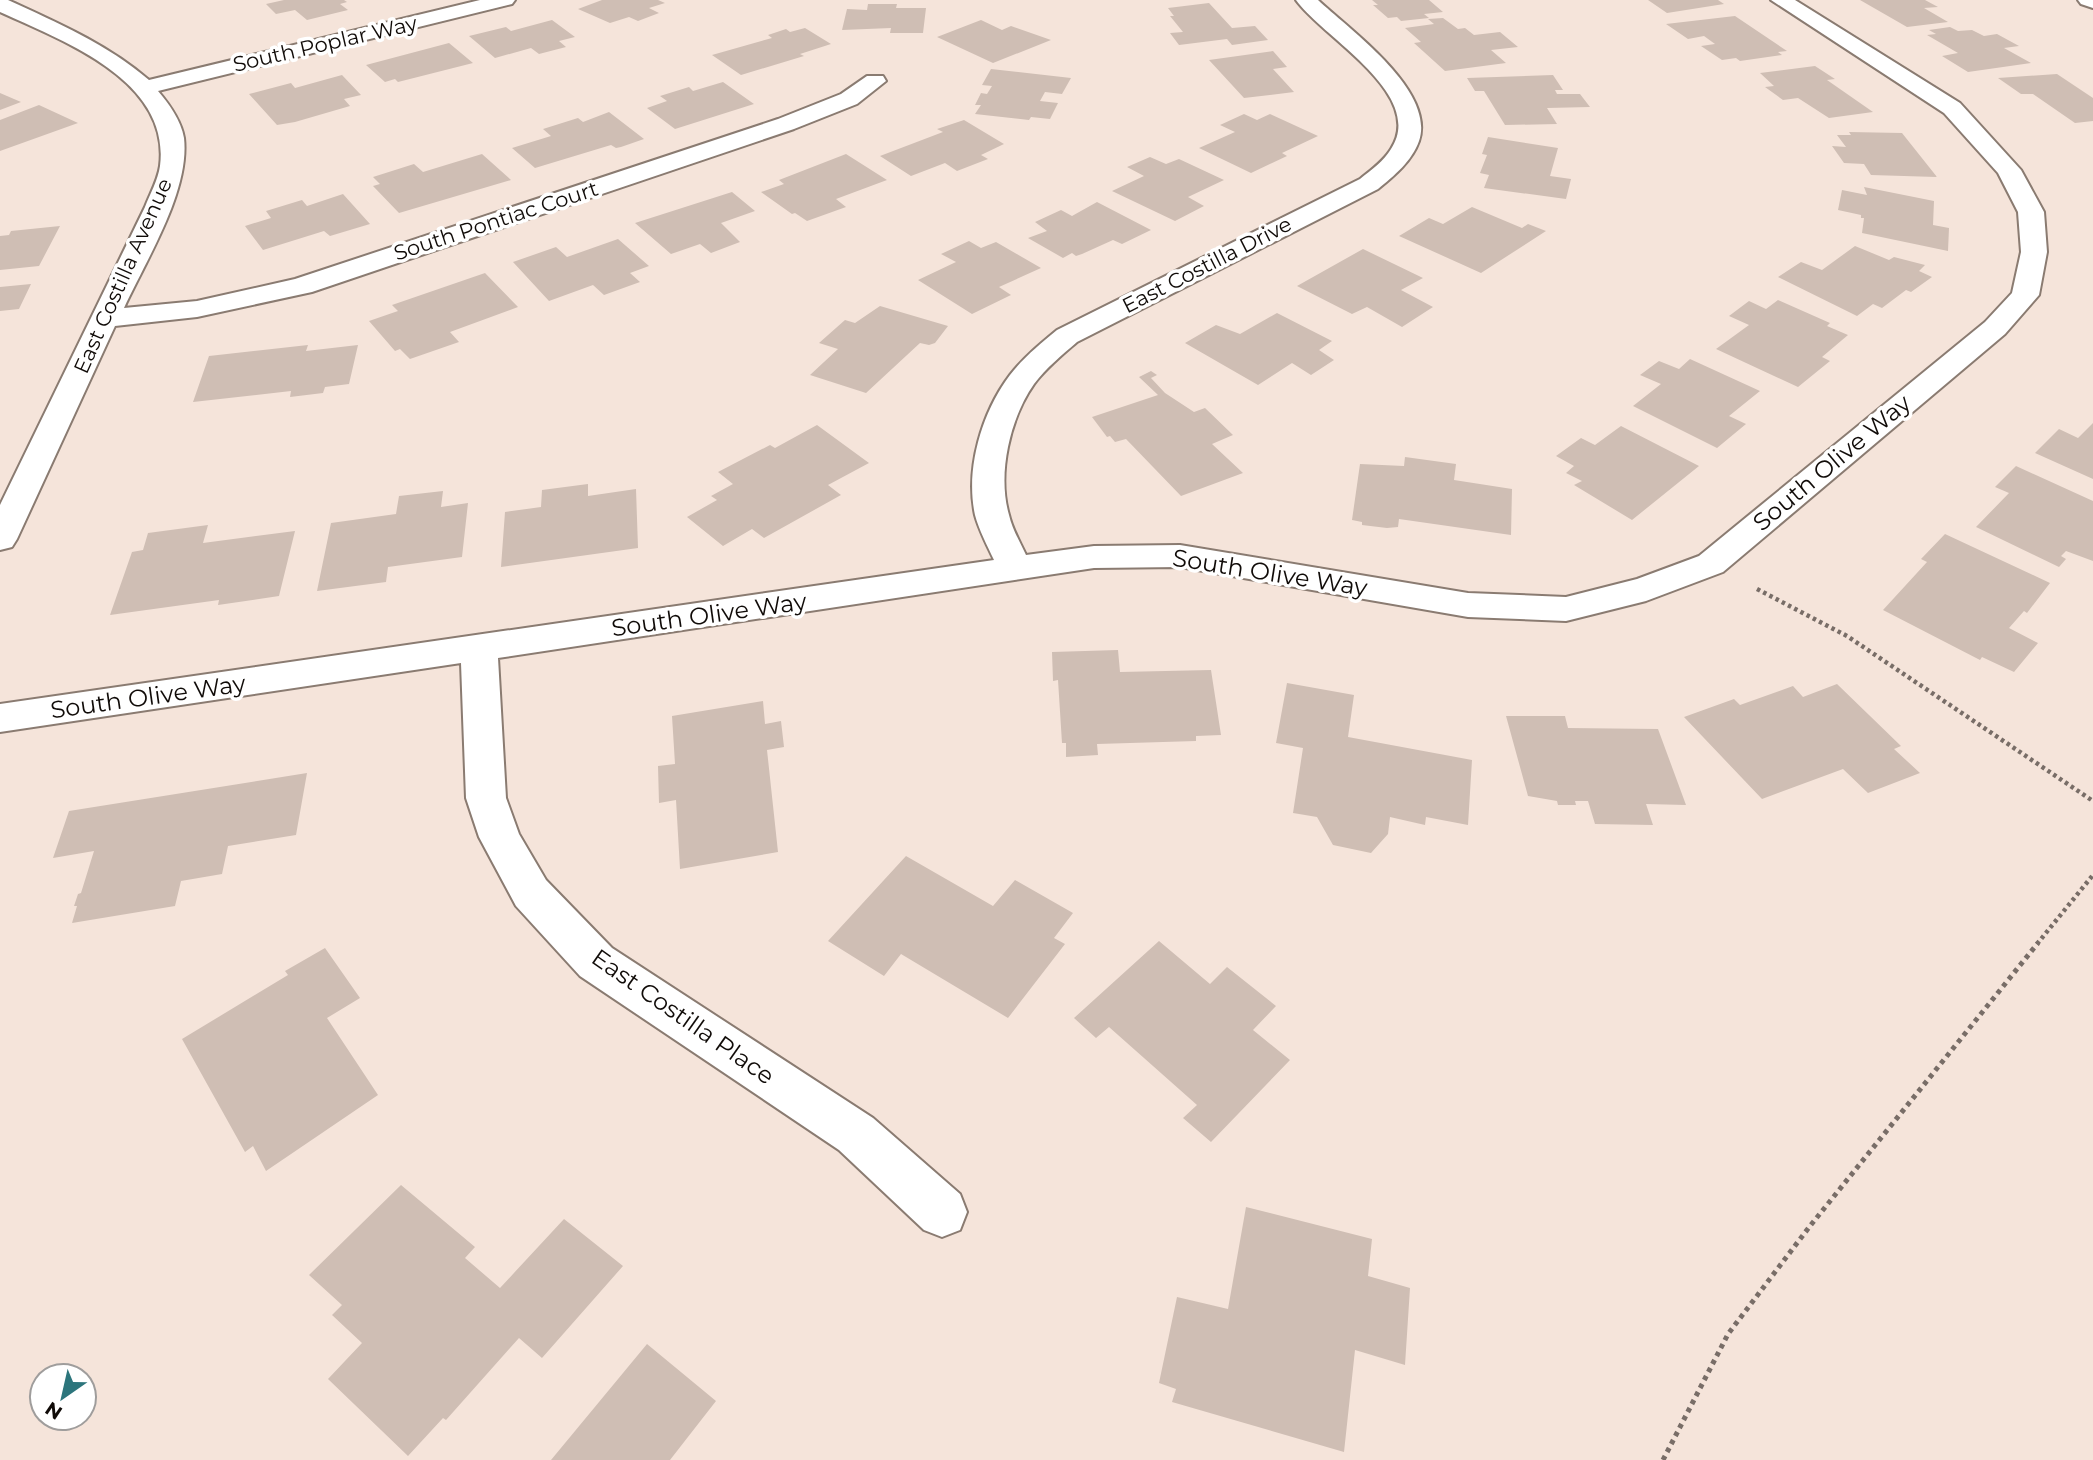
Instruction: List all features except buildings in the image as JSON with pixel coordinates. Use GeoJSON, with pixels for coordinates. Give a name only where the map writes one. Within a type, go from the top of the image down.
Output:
{"type":"FeatureCollection","features":[{"type":"Feature","properties":{"kind":"street","name":"South Poplar Way"},"geometry":{"type":"LineString","coordinates":[[146,87],[452,6],[505,0]]}},
{"type":"Feature","properties":{"kind":"street","name":"East Costilla Drive"},"geometry":{"type":"LineString","coordinates":[[1015,570],[991,513],[990,456],[1003,415],[1030,369],[1067,337],[1369,184],[1395,161],[1407,143],[1411,121],[1404,100],[1388,80],[1306,0]]}},
{"type":"Feature","properties":{"kind":"street","name":"South Olive Way"},"geometry":{"type":"LineString","coordinates":[[0,718],[1094,557],[1180,556],[1468,606],[1566,609],[1646,589],[1711,564],[1995,328],[2025,295],[2034,252],[2031,212],[2008,170],[1952,108],[1781,0]]}},
{"type":"Feature","properties":{"kind":"street"},"geometry":{"type":"LineString","coordinates":[[2088,0],[2093,2]]}},
{"type":"Feature","properties":{"kind":"street","name":"East Costilla Avenue"},"geometry":{"type":"LineString","coordinates":[[0,4],[101,53],[146,87],[159,103],[166,121],[171,142],[172,165],[158,207],[2,527]]}},
{"type":"Feature","properties":{"kind":"street","name":"South Pontiac Court"},"geometry":{"type":"LineString","coordinates":[[104,319],[197,309],[302,286],[786,124],[849,99],[875,81]]}},
{"type":"Feature","properties":{"kind":"street","name":"East Costilla Place"},"geometry":{"type":"LineString","coordinates":[[479,649],[486,798],[500,837],[531,893],[596,962],[856,1134],[942,1212]]}},
{"type":"Feature","properties":{"kind":"path"},"geometry":{"type":"LineString","coordinates":[[1711,564],[1847,636],[2093,801]]}},
{"type":"Feature","properties":{"kind":"path"},"geometry":{"type":"LineString","coordinates":[[1663,1460],[1728,1334],[1810,1226],[2093,875]]}}]}
